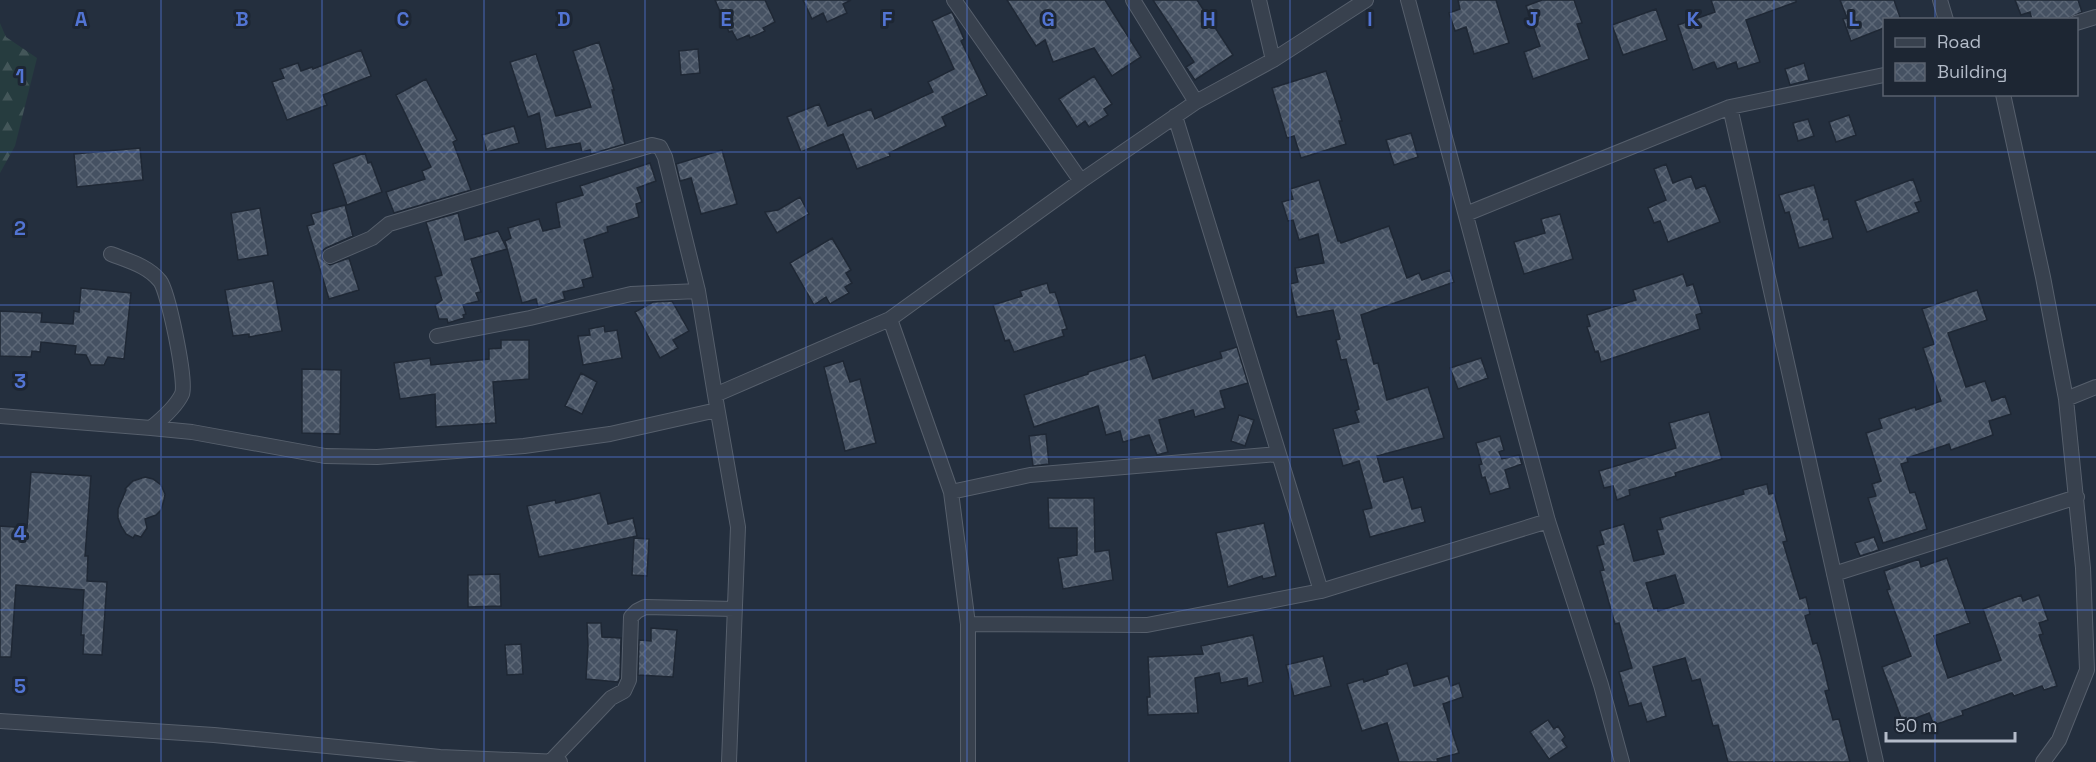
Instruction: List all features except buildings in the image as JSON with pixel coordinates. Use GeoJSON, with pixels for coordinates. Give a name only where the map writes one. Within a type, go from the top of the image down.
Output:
{"type":"FeatureCollection","features":[{"type":"Feature","properties":{"kind":"street"},"geometry":{"type":"LineString","coordinates":[[954,0],[1081,181]]}},
{"type":"Feature","properties":{"kind":"street"},"geometry":{"type":"LineString","coordinates":[[1133,0],[1196,102]]}},
{"type":"Feature","properties":{"kind":"street"},"geometry":{"type":"LineString","coordinates":[[1259,0],[1273,60]]}},
{"type":"Feature","properties":{"kind":"street"},"geometry":{"type":"LineString","coordinates":[[715,395],[890,319],[1175,116],[1273,60],[1366,0]]}},
{"type":"Feature","properties":{"kind":"street"},"geometry":{"type":"LineString","coordinates":[[1408,0],[1548,521],[1601,685],[1622,762]]}},
{"type":"Feature","properties":{"kind":"street"},"geometry":{"type":"LineString","coordinates":[[1940,0],[1945,18]]}},
{"type":"Feature","properties":{"kind":"street"},"geometry":{"type":"LineString","coordinates":[[2078,22],[2096,16]]}},
{"type":"Feature","properties":{"kind":"street"},"geometry":{"type":"LineString","coordinates":[[1466,214],[1730,107],[1883,75]]}},
{"type":"Feature","properties":{"kind":"street"},"geometry":{"type":"LineString","coordinates":[[2003,96],[2043,277],[2066,399],[2077,497],[2091,671],[2059,740],[2043,762]]}},
{"type":"Feature","properties":{"kind":"street"},"geometry":{"type":"LineString","coordinates":[[1730,107],[1876,762]]}},
{"type":"Feature","properties":{"kind":"street"},"geometry":{"type":"LineString","coordinates":[[1175,116],[1321,591]]}},
{"type":"Feature","properties":{"kind":"street"},"geometry":{"type":"LineString","coordinates":[[330,256],[372,238],[389,224],[651,145],[660,147],[665,157],[698,291],[738,527],[729,762]]}},
{"type":"Feature","properties":{"kind":"street"},"geometry":{"type":"LineString","coordinates":[[111,254],[143,266],[161,282],[174,330],[183,371],[183,393],[165,416],[151,428]]}},
{"type":"Feature","properties":{"kind":"street"},"geometry":{"type":"LineString","coordinates":[[437,336],[530,318],[631,294],[698,291]]}},
{"type":"Feature","properties":{"kind":"street"},"geometry":{"type":"LineString","coordinates":[[890,319],[951,492],[968,624],[968,762]]}},
{"type":"Feature","properties":{"kind":"street"},"geometry":{"type":"LineString","coordinates":[[2066,399],[2096,387]]}},
{"type":"Feature","properties":{"kind":"street"},"geometry":{"type":"LineString","coordinates":[[0,416],[192,432],[325,456],[377,457],[524,446],[610,434],[717,410]]}},
{"type":"Feature","properties":{"kind":"street"},"geometry":{"type":"LineString","coordinates":[[951,492],[1030,475],[1278,454]]}},
{"type":"Feature","properties":{"kind":"street"},"geometry":{"type":"LineString","coordinates":[[1834,574],[2077,497]]}},
{"type":"Feature","properties":{"kind":"street"},"geometry":{"type":"LineString","coordinates":[[968,624],[1147,625],[1321,591],[1548,521]]}},
{"type":"Feature","properties":{"kind":"street"},"geometry":{"type":"LineString","coordinates":[[550,762],[611,698],[624,691],[629,680],[631,617],[637,611],[645,607],[735,609]]}},
{"type":"Feature","properties":{"kind":"street"},"geometry":{"type":"LineString","coordinates":[[0,721],[214,735],[440,757],[561,762]]}},
{"type":"Feature","properties":{"kind":"green space"},"geometry":{"type":"Polygon","coordinates":[[[0,23],[6,37],[37,58],[15,146],[0,173],[0,23]]]}}]}
